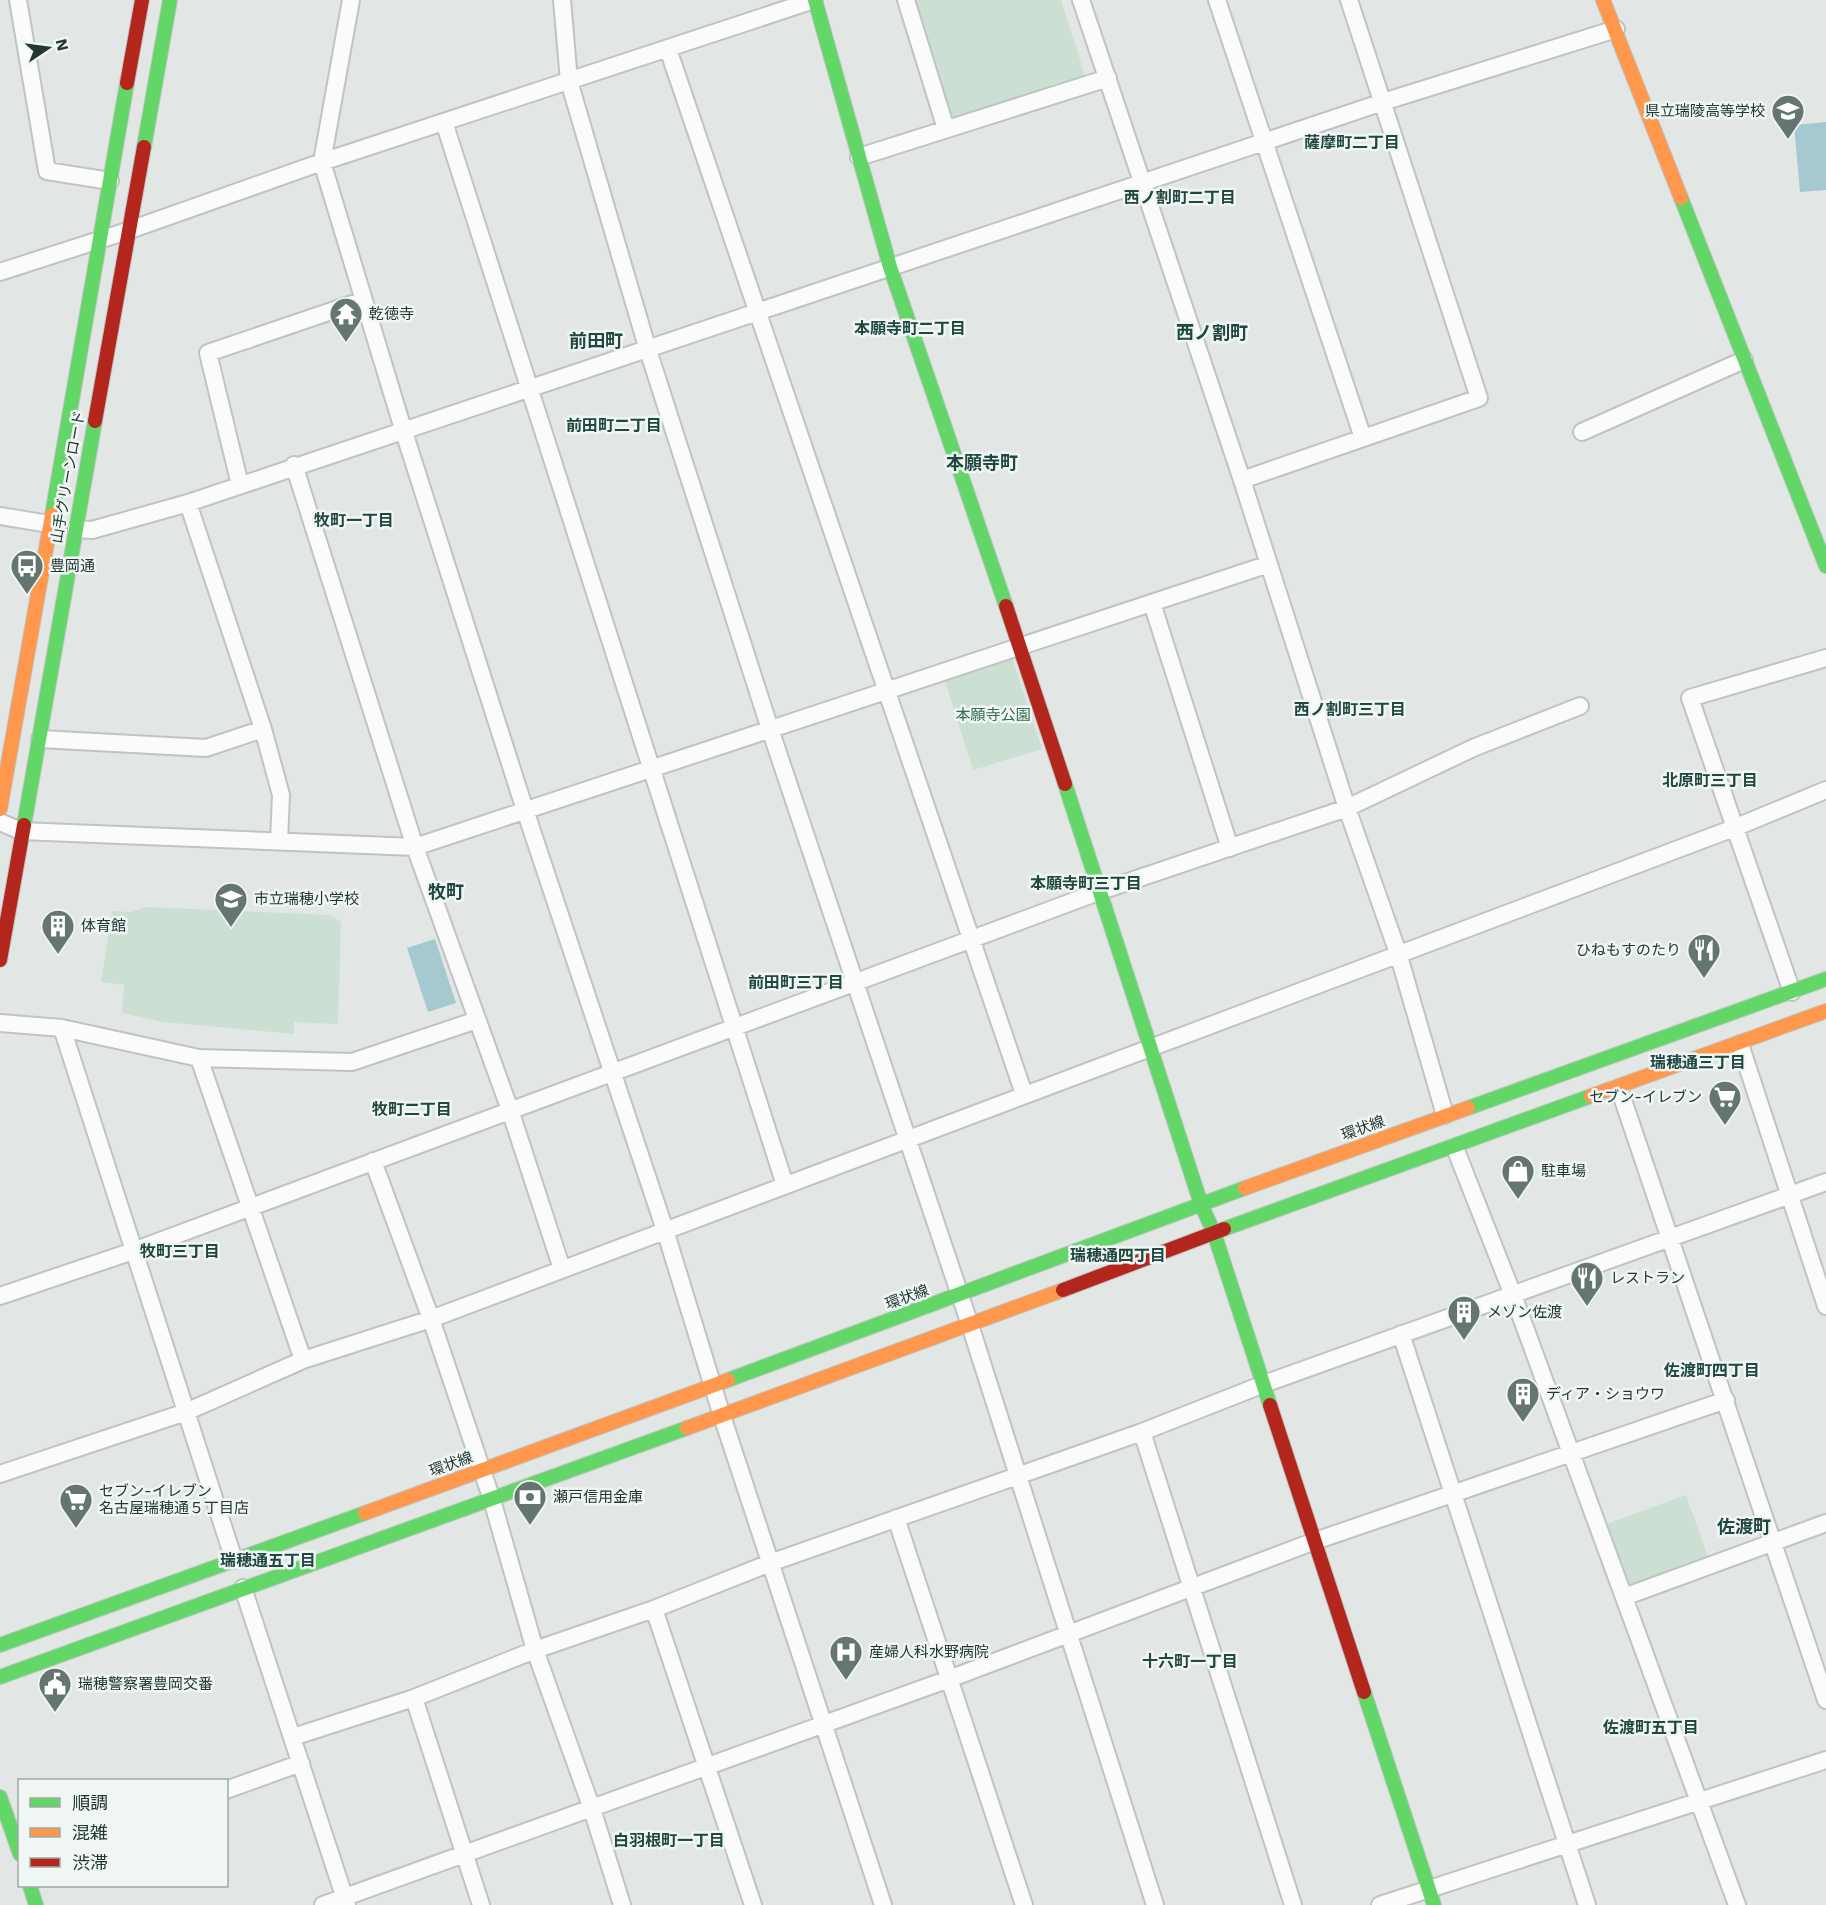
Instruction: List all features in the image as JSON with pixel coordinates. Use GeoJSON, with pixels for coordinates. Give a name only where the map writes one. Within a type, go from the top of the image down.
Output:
{"type":"FeatureCollection","features":[{"type":"Feature","properties":{"kind":"street"},"geometry":{"type":"LineString","coordinates":[[18,0],[47,171],[110,181]]}},
{"type":"Feature","properties":{"kind":"street","name":"山手グリーンロード"},"geometry":{"type":"LineString","coordinates":[[0,809],[142,0]]}},
{"type":"Feature","properties":{"kind":"street","name":"山手グリーンロード"},"geometry":{"type":"LineString","coordinates":[[0,960],[127,231],[170,0]]}},
{"type":"Feature","properties":{"kind":"street"},"geometry":{"type":"LineString","coordinates":[[351,0],[322,162],[525,810],[665,1230],[722,1416],[883,1905]]}},
{"type":"Feature","properties":{"kind":"street"},"geometry":{"type":"LineString","coordinates":[[562,0],[569,81],[647,347],[770,729],[970,1325],[1155,1905]]}},
{"type":"Feature","properties":{"kind":"street"},"geometry":{"type":"LineString","coordinates":[[0,272],[101,240],[322,162],[814,0],[890,267],[1020,647],[1101,891],[1150,1050],[1201,1204],[1214,1233],[1434,1905]]}},
{"type":"Feature","properties":{"kind":"street"},"geometry":{"type":"LineString","coordinates":[[906,0],[946,129]]}},
{"type":"Feature","properties":{"kind":"street"},"geometry":{"type":"LineString","coordinates":[[1082,0],[1242,480],[1347,808],[1398,953],[1445,1115]]}},
{"type":"Feature","properties":{"kind":"street"},"geometry":{"type":"LineString","coordinates":[[1217,0],[1363,438]]}},
{"type":"Feature","properties":{"kind":"street"},"geometry":{"type":"LineString","coordinates":[[1242,480],[1479,398],[1349,0]]}},
{"type":"Feature","properties":{"kind":"street"},"geometry":{"type":"LineString","coordinates":[[1604,0],[1826,566]]}},
{"type":"Feature","properties":{"kind":"street"},"geometry":{"type":"LineString","coordinates":[[76,529],[92,530],[188,503],[294,465],[1383,102],[1616,29]]}},
{"type":"Feature","properties":{"kind":"street"},"geometry":{"type":"LineString","coordinates":[[668,49],[1024,1094]]}},
{"type":"Feature","properties":{"kind":"street"},"geometry":{"type":"LineString","coordinates":[[860,157],[1108,78]]}},
{"type":"Feature","properties":{"kind":"street"},"geometry":{"type":"LineString","coordinates":[[444,122],[785,1185]]}},
{"type":"Feature","properties":{"kind":"street"},"geometry":{"type":"LineString","coordinates":[[240,485],[208,353],[364,300]]}},
{"type":"Feature","properties":{"kind":"street"},"geometry":{"type":"LineString","coordinates":[[1582,432],[1744,360]]}},
{"type":"Feature","properties":{"kind":"street"},"geometry":{"type":"LineString","coordinates":[[294,465],[415,847],[510,1110],[562,1269]]}},
{"type":"Feature","properties":{"kind":"street"},"geometry":{"type":"LineString","coordinates":[[188,503],[263,729],[281,795],[279,841]]}},
{"type":"Feature","properties":{"kind":"street"},"geometry":{"type":"LineString","coordinates":[[0,516],[49,524]]}},
{"type":"Feature","properties":{"kind":"street"},"geometry":{"type":"LineString","coordinates":[[0,822],[21,831],[415,847],[1269,564]]}},
{"type":"Feature","properties":{"kind":"street"},"geometry":{"type":"LineString","coordinates":[[1152,603],[1230,848]]}},
{"type":"Feature","properties":{"kind":"street"},"geometry":{"type":"LineString","coordinates":[[1792,992],[1690,698],[1826,658]]}},
{"type":"Feature","properties":{"kind":"street"},"geometry":{"type":"LineString","coordinates":[[0,1296],[133,1251],[1101,891],[1347,808],[1473,748],[1580,706]]}},
{"type":"Feature","properties":{"kind":"street"},"geometry":{"type":"LineString","coordinates":[[40,739],[206,748],[263,729]]}},
{"type":"Feature","properties":{"kind":"street"},"geometry":{"type":"LineString","coordinates":[[0,1474],[186,1412],[303,1360],[431,1319],[1024,1094],[1150,1050],[1398,953],[1734,828],[1826,790]]}},
{"type":"Feature","properties":{"kind":"street","name":"環状線"},"geometry":{"type":"LineString","coordinates":[[0,1645],[482,1471],[1445,1115],[1826,979]]}},
{"type":"Feature","properties":{"kind":"street"},"geometry":{"type":"LineString","coordinates":[[0,1677],[492,1500],[1214,1233],[1455,1148],[1826,1011]]}},
{"type":"Feature","properties":{"kind":"street"},"geometry":{"type":"LineString","coordinates":[[0,1023],[62,1028],[199,1058],[352,1062],[477,1020]]}},
{"type":"Feature","properties":{"kind":"street"},"geometry":{"type":"LineString","coordinates":[[62,1028],[234,1560]]}},
{"type":"Feature","properties":{"kind":"street"},"geometry":{"type":"LineString","coordinates":[[1740,1044],[1826,1306]]}},
{"type":"Feature","properties":{"kind":"street"},"geometry":{"type":"LineString","coordinates":[[199,1058],[252,1206],[303,1360]]}},
{"type":"Feature","properties":{"kind":"street"},"geometry":{"type":"LineString","coordinates":[[1618,1088],[1668,1238],[1726,1400],[1772,1544],[1826,1700]]}},
{"type":"Feature","properties":{"kind":"street"},"geometry":{"type":"LineString","coordinates":[[1455,1148],[1513,1295],[1737,1905]]}},
{"type":"Feature","properties":{"kind":"street"},"geometry":{"type":"LineString","coordinates":[[373,1161],[431,1319],[492,1500],[535,1650],[592,1809],[622,1905]]}},
{"type":"Feature","properties":{"kind":"street"},"geometry":{"type":"LineString","coordinates":[[293,1737],[414,1698],[535,1650],[654,1609],[770,1563],[1142,1432],[1264,1384],[1826,1182]]}},
{"type":"Feature","properties":{"kind":"street"},"geometry":{"type":"LineString","coordinates":[[1401,1334],[1587,1905]]}},
{"type":"Feature","properties":{"kind":"street"},"geometry":{"type":"LineString","coordinates":[[323,1905],[346,1901],[706,1766],[1192,1589],[1315,1541],[1726,1400]]}},
{"type":"Feature","properties":{"kind":"street"},"geometry":{"type":"LineString","coordinates":[[1142,1432],[1293,1905]]}},
{"type":"Feature","properties":{"kind":"street"},"geometry":{"type":"LineString","coordinates":[[896,1518],[1024,1905]]}},
{"type":"Feature","properties":{"kind":"street"},"geometry":{"type":"LineString","coordinates":[[1624,1597],[1826,1523]]}},
{"type":"Feature","properties":{"kind":"street"},"geometry":{"type":"LineString","coordinates":[[243,1588],[346,1901]]}},
{"type":"Feature","properties":{"kind":"street"},"geometry":{"type":"LineString","coordinates":[[654,1609],[753,1905]]}},
{"type":"Feature","properties":{"kind":"street"},"geometry":{"type":"LineString","coordinates":[[414,1698],[482,1905]]}},
{"type":"Feature","properties":{"kind":"street"},"geometry":{"type":"LineString","coordinates":[[1380,1905],[1568,1845],[1698,1799],[1826,1760]]}},
{"type":"Feature","properties":{"kind":"street"},"geometry":{"type":"LineString","coordinates":[[228,1789],[301,1763]]}},
{"type":"Feature","properties":{"kind":"street"},"geometry":{"type":"LineString","coordinates":[[0,1797],[6,1833],[18,1851]]}},
{"type":"Feature","properties":{"kind":"street"},"geometry":{"type":"LineString","coordinates":[[30,1887],[36,1905]]}},
{"type":"Feature","properties":{"kind":"green space"},"geometry":{"type":"Polygon","coordinates":[[[903,0],[1061,0],[1087,82],[944,123],[903,0]]]}},
{"type":"Feature","properties":{"kind":"green space","name":"本願寺公園"},"geometry":{"type":"Polygon","coordinates":[[[1012,657],[1042,749],[973,770],[945,681],[1012,657]]]}},
{"type":"Feature","properties":{"kind":"green space"},"geometry":{"type":"Polygon","coordinates":[[[147,907],[330,915],[341,922],[338,1024],[294,1022],[294,1034],[163,1022],[122,1013],[124,985],[101,982],[112,911],[131,912],[147,907]]]}},
{"type":"Feature","properties":{"kind":"green space"},"geometry":{"type":"Polygon","coordinates":[[[1686,1495],[1708,1557],[1627,1587],[1604,1525],[1686,1495]]]}},
{"type":"Feature","properties":{"kind":"water"},"geometry":{"type":"Polygon","coordinates":[[[1826,122],[1826,190],[1800,192],[1794,125],[1826,122]]]}},
{"type":"Feature","properties":{"kind":"water"},"geometry":{"type":"Polygon","coordinates":[[[435,939],[456,1003],[428,1012],[407,948],[435,939]]]}},
{"type":"Feature","properties":{"kind":"traffic: fast"},"geometry":{"type":"LineString","coordinates":[[144,147],[170,0]]}},
{"type":"Feature","properties":{"kind":"traffic: fast"},"geometry":{"type":"LineString","coordinates":[[815,0],[890,267],[1006,606]]}},
{"type":"Feature","properties":{"kind":"traffic: fast"},"geometry":{"type":"LineString","coordinates":[[52,515],[127,83]]}},
{"type":"Feature","properties":{"kind":"traffic: fast"},"geometry":{"type":"LineString","coordinates":[[1681,198],[1826,566]]}},
{"type":"Feature","properties":{"kind":"traffic: fast"},"geometry":{"type":"LineString","coordinates":[[24,825],[95,421]]}},
{"type":"Feature","properties":{"kind":"traffic: fast"},"geometry":{"type":"LineString","coordinates":[[1065,784],[1201,1204],[1214,1233],[1270,1405]]}},
{"type":"Feature","properties":{"kind":"traffic: fast"},"geometry":{"type":"LineString","coordinates":[[1468,1108],[1826,979]]}},
{"type":"Feature","properties":{"kind":"traffic: fast"},"geometry":{"type":"LineString","coordinates":[[1224,1229],[1591,1096]]}},
{"type":"Feature","properties":{"kind":"traffic: fast"},"geometry":{"type":"LineString","coordinates":[[728,1380],[1245,1188]]}},
{"type":"Feature","properties":{"kind":"traffic: fast"},"geometry":{"type":"LineString","coordinates":[[0,1677],[687,1428]]}},
{"type":"Feature","properties":{"kind":"traffic: fast"},"geometry":{"type":"LineString","coordinates":[[0,1645],[365,1513]]}},
{"type":"Feature","properties":{"kind":"traffic: fast"},"geometry":{"type":"LineString","coordinates":[[1364,1692],[1434,1905]]}},
{"type":"Feature","properties":{"kind":"traffic: fast"},"geometry":{"type":"LineString","coordinates":[[0,1797],[18,1848]]}},
{"type":"Feature","properties":{"kind":"traffic: fast"},"geometry":{"type":"LineString","coordinates":[[30,1887],[36,1905]]}},
{"type":"Feature","properties":{"kind":"traffic: slow"},"geometry":{"type":"LineString","coordinates":[[1603,0],[1681,198]]}},
{"type":"Feature","properties":{"kind":"traffic: slow"},"geometry":{"type":"LineString","coordinates":[[0,809],[52,515]]}},
{"type":"Feature","properties":{"kind":"traffic: slow"},"geometry":{"type":"LineString","coordinates":[[1591,1096],[1826,1011]]}},
{"type":"Feature","properties":{"kind":"traffic: slow"},"geometry":{"type":"LineString","coordinates":[[1245,1188],[1468,1108]]}},
{"type":"Feature","properties":{"kind":"traffic: slow"},"geometry":{"type":"LineString","coordinates":[[687,1428],[1063,1290]]}},
{"type":"Feature","properties":{"kind":"traffic: slow"},"geometry":{"type":"LineString","coordinates":[[365,1513],[728,1380]]}},
{"type":"Feature","properties":{"kind":"traffic: jam"},"geometry":{"type":"LineString","coordinates":[[127,83],[142,0]]}},
{"type":"Feature","properties":{"kind":"traffic: jam"},"geometry":{"type":"LineString","coordinates":[[95,421],[144,147]]}},
{"type":"Feature","properties":{"kind":"traffic: jam"},"geometry":{"type":"LineString","coordinates":[[1006,606],[1065,784]]}},
{"type":"Feature","properties":{"kind":"traffic: jam"},"geometry":{"type":"LineString","coordinates":[[0,960],[24,825]]}},
{"type":"Feature","properties":{"kind":"traffic: jam"},"geometry":{"type":"LineString","coordinates":[[1063,1290],[1224,1229]]}},
{"type":"Feature","properties":{"kind":"traffic: jam"},"geometry":{"type":"LineString","coordinates":[[1270,1405],[1364,1692]]}},
{"type":"Feature","properties":{"kind":"place","name":"県立瑞陵高等学校"},"geometry":{"type":"Point","coordinates":[1788,140]}},
{"type":"Feature","properties":{"kind":"place","name":"乾徳寺"},"geometry":{"type":"Point","coordinates":[346,343]}},
{"type":"Feature","properties":{"kind":"place","name":"豊岡通"},"geometry":{"type":"Point","coordinates":[27,595]}},
{"type":"Feature","properties":{"kind":"place","name":"市立瑞穂小学校"},"geometry":{"type":"Point","coordinates":[231,928]}},
{"type":"Feature","properties":{"kind":"place","name":"体育館"},"geometry":{"type":"Point","coordinates":[58,955]}},
{"type":"Feature","properties":{"kind":"place","name":"ひねもすのたり"},"geometry":{"type":"Point","coordinates":[1704,979]}},
{"type":"Feature","properties":{"kind":"place","name":"セブン-イレブン"},"geometry":{"type":"Point","coordinates":[1725,1126]}},
{"type":"Feature","properties":{"kind":"place","name":"駐車場"},"geometry":{"type":"Point","coordinates":[1518,1200]}},
{"type":"Feature","properties":{"kind":"place","name":"レストラン"},"geometry":{"type":"Point","coordinates":[1587,1307]}},
{"type":"Feature","properties":{"kind":"place","name":"メゾン佐渡"},"geometry":{"type":"Point","coordinates":[1464,1341]}},
{"type":"Feature","properties":{"kind":"place","name":"ディア・ショウワ"},"geometry":{"type":"Point","coordinates":[1523,1423]}},
{"type":"Feature","properties":{"kind":"place","name":"瀬戸信用金庫"},"geometry":{"type":"Point","coordinates":[530,1526]}},
{"type":"Feature","properties":{"kind":"place","name":"セブン-イレブン 名古屋瑞穂通５丁目店"},"geometry":{"type":"Point","coordinates":[76,1529]}},
{"type":"Feature","properties":{"kind":"place","name":"産婦人科水野病院"},"geometry":{"type":"Point","coordinates":[846,1681]}},
{"type":"Feature","properties":{"kind":"place","name":"瑞穂警察署豊岡交番"},"geometry":{"type":"Point","coordinates":[55,1713]}},
{"type":"Feature","properties":{"kind":"district","name":"薩摩町二丁目"},"geometry":{"type":"Point","coordinates":[1352,142]}},
{"type":"Feature","properties":{"kind":"district","name":"西ノ割町二丁目"},"geometry":{"type":"Point","coordinates":[1180,197]}},
{"type":"Feature","properties":{"kind":"district","name":"本願寺町二丁目"},"geometry":{"type":"Point","coordinates":[910,328]}},
{"type":"Feature","properties":{"kind":"district","name":"西ノ割町"},"geometry":{"type":"Point","coordinates":[1212,333]}},
{"type":"Feature","properties":{"kind":"district","name":"前田町"},"geometry":{"type":"Point","coordinates":[596,341]}},
{"type":"Feature","properties":{"kind":"district","name":"前田町二丁目"},"geometry":{"type":"Point","coordinates":[614,425]}},
{"type":"Feature","properties":{"kind":"district","name":"本願寺町"},"geometry":{"type":"Point","coordinates":[982,463]}},
{"type":"Feature","properties":{"kind":"district","name":"牧町一丁目"},"geometry":{"type":"Point","coordinates":[354,520]}},
{"type":"Feature","properties":{"kind":"district","name":"西ノ割町三丁目"},"geometry":{"type":"Point","coordinates":[1350,709]}},
{"type":"Feature","properties":{"kind":"district","name":"北原町三丁目"},"geometry":{"type":"Point","coordinates":[1710,780]}},
{"type":"Feature","properties":{"kind":"district","name":"本願寺町三丁目"},"geometry":{"type":"Point","coordinates":[1086,883]}},
{"type":"Feature","properties":{"kind":"district","name":"牧町"},"geometry":{"type":"Point","coordinates":[446,892]}},
{"type":"Feature","properties":{"kind":"district","name":"前田町三丁目"},"geometry":{"type":"Point","coordinates":[796,982]}},
{"type":"Feature","properties":{"kind":"district","name":"瑞穂通三丁目"},"geometry":{"type":"Point","coordinates":[1698,1062]}},
{"type":"Feature","properties":{"kind":"district","name":"牧町二丁目"},"geometry":{"type":"Point","coordinates":[412,1109]}},
{"type":"Feature","properties":{"kind":"district","name":"牧町三丁目"},"geometry":{"type":"Point","coordinates":[180,1251]}},
{"type":"Feature","properties":{"kind":"district","name":"瑞穂通四丁目"},"geometry":{"type":"Point","coordinates":[1118,1255]}},
{"type":"Feature","properties":{"kind":"district","name":"佐渡町四丁目"},"geometry":{"type":"Point","coordinates":[1712,1370]}},
{"type":"Feature","properties":{"kind":"district","name":"佐渡町"},"geometry":{"type":"Point","coordinates":[1744,1527]}},
{"type":"Feature","properties":{"kind":"district","name":"瑞穂通五丁目"},"geometry":{"type":"Point","coordinates":[268,1560]}},
{"type":"Feature","properties":{"kind":"district","name":"十六町一丁目"},"geometry":{"type":"Point","coordinates":[1190,1661]}},
{"type":"Feature","properties":{"kind":"district","name":"佐渡町五丁目"},"geometry":{"type":"Point","coordinates":[1651,1727]}},
{"type":"Feature","properties":{"kind":"district","name":"白羽根町一丁目"},"geometry":{"type":"Point","coordinates":[669,1840]}}]}
